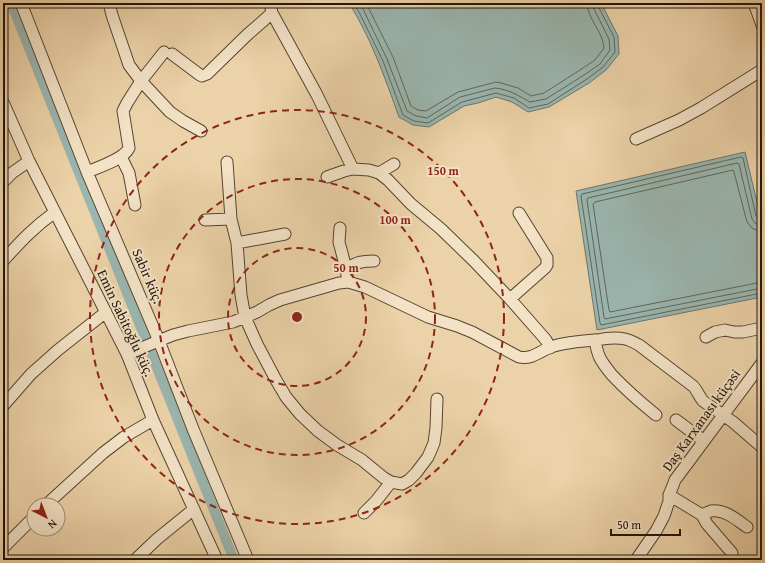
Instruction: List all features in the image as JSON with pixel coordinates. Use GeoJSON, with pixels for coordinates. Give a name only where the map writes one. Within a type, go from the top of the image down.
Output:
{"type":"FeatureCollection","features":[{"type":"Feature","properties":{"kind":"street","name":"Sabir küç."},"geometry":{"type":"LineString","coordinates":[[21,3],[87,172],[248,560]]}},
{"type":"Feature","properties":{"kind":"street"},"geometry":{"type":"LineString","coordinates":[[109,3],[129,65],[141,81],[170,112],[201,131]]}},
{"type":"Feature","properties":{"kind":"street"},"geometry":{"type":"LineString","coordinates":[[754,3],[762,25]]}},
{"type":"Feature","properties":{"kind":"street"},"geometry":{"type":"LineString","coordinates":[[87,172],[121,157],[127,152],[129,148],[123,111],[130,97],[141,81],[168,53],[200,75],[202,76],[207,74],[247,35],[271,8],[318,95],[353,170]]}},
{"type":"Feature","properties":{"kind":"street"},"geometry":{"type":"LineString","coordinates":[[636,139],[679,120],[701,108],[762,70]]}},
{"type":"Feature","properties":{"kind":"street","name":"Emin Sabitoğlu küç."},"geometry":{"type":"LineString","coordinates":[[3,102],[29,161],[55,212],[106,312],[131,353],[153,420],[217,560]]}},
{"type":"Feature","properties":{"kind":"street"},"geometry":{"type":"LineString","coordinates":[[121,157],[129,173],[135,205]]}},
{"type":"Feature","properties":{"kind":"street"},"geometry":{"type":"LineString","coordinates":[[3,182],[12,173],[29,161]]}},
{"type":"Feature","properties":{"kind":"street"},"geometry":{"type":"LineString","coordinates":[[227,162],[231,219],[237,243],[241,295],[245,317],[276,380],[286,397],[300,414],[318,431],[337,445],[362,460],[384,478],[391,482],[402,484],[416,473],[428,457],[434,442],[437,399]]}},
{"type":"Feature","properties":{"kind":"street"},"geometry":{"type":"LineString","coordinates":[[379,173],[394,164]]}},
{"type":"Feature","properties":{"kind":"street"},"geometry":{"type":"LineString","coordinates":[[327,177],[344,171],[353,170],[369,170],[379,173],[474,261],[510,298],[546,340],[550,348]]}},
{"type":"Feature","properties":{"kind":"street"},"geometry":{"type":"LineString","coordinates":[[3,261],[40,222],[55,212]]}},
{"type":"Feature","properties":{"kind":"street"},"geometry":{"type":"LineString","coordinates":[[510,298],[547,265],[547,258],[519,212]]}},
{"type":"Feature","properties":{"kind":"street"},"geometry":{"type":"LineString","coordinates":[[205,220],[231,219]]}},
{"type":"Feature","properties":{"kind":"street"},"geometry":{"type":"LineString","coordinates":[[340,228],[340,242],[348,282]]}},
{"type":"Feature","properties":{"kind":"street"},"geometry":{"type":"LineString","coordinates":[[237,243],[285,234]]}},
{"type":"Feature","properties":{"kind":"street"},"geometry":{"type":"LineString","coordinates":[[346,268],[355,263],[374,261]]}},
{"type":"Feature","properties":{"kind":"street"},"geometry":{"type":"LineString","coordinates":[[131,353],[173,335],[233,322],[280,300],[348,282],[365,286],[428,317],[472,332],[519,357],[531,357],[550,348],[569,343],[615,338],[630,340],[639,345],[693,386],[703,401],[733,422],[762,447]]}},
{"type":"Feature","properties":{"kind":"street"},"geometry":{"type":"LineString","coordinates":[[3,406],[32,374],[58,350],[106,312]]}},
{"type":"Feature","properties":{"kind":"street"},"geometry":{"type":"LineString","coordinates":[[706,337],[715,332],[725,330],[743,332],[762,328]]}},
{"type":"Feature","properties":{"kind":"street"},"geometry":{"type":"LineString","coordinates":[[595,340],[600,359],[619,383],[633,397],[656,415]]}},
{"type":"Feature","properties":{"kind":"street","name":"Daş Karxanası küçəsi"},"geometry":{"type":"LineString","coordinates":[[636,560],[656,531],[664,516],[672,488],[678,477],[762,363]]}},
{"type":"Feature","properties":{"kind":"street"},"geometry":{"type":"LineString","coordinates":[[55,497],[103,453],[124,437],[153,420]]}},
{"type":"Feature","properties":{"kind":"street"},"geometry":{"type":"LineString","coordinates":[[676,420],[704,441]]}},
{"type":"Feature","properties":{"kind":"street"},"geometry":{"type":"LineString","coordinates":[[364,513],[391,482]]}},
{"type":"Feature","properties":{"kind":"street"},"geometry":{"type":"LineString","coordinates":[[670,495],[702,515],[707,524],[732,553]]}},
{"type":"Feature","properties":{"kind":"street"},"geometry":{"type":"LineString","coordinates":[[135,560],[156,539],[194,509]]}},
{"type":"Feature","properties":{"kind":"street"},"geometry":{"type":"LineString","coordinates":[[702,515],[711,511],[721,512],[730,515],[748,527]]}},
{"type":"Feature","properties":{"kind":"street"},"geometry":{"type":"LineString","coordinates":[[3,548],[26,525]]}},
{"type":"Feature","properties":{"kind":"water"},"geometry":{"type":"Polygon","coordinates":[[[349,3],[601,3],[618,36],[619,54],[606,70],[589,83],[549,107],[528,112],[512,102],[496,97],[464,106],[429,127],[413,125],[399,117],[371,44],[349,3]]]}},
{"type":"Feature","properties":{"kind":"water"},"geometry":{"type":"Polygon","coordinates":[[[745,152],[762,223],[762,297],[597,330],[576,191],[745,152]]]}},
{"type":"Feature","properties":{"kind":"waterway"},"geometry":{"type":"LineString","coordinates":[[11,3],[234,560]]}}]}
